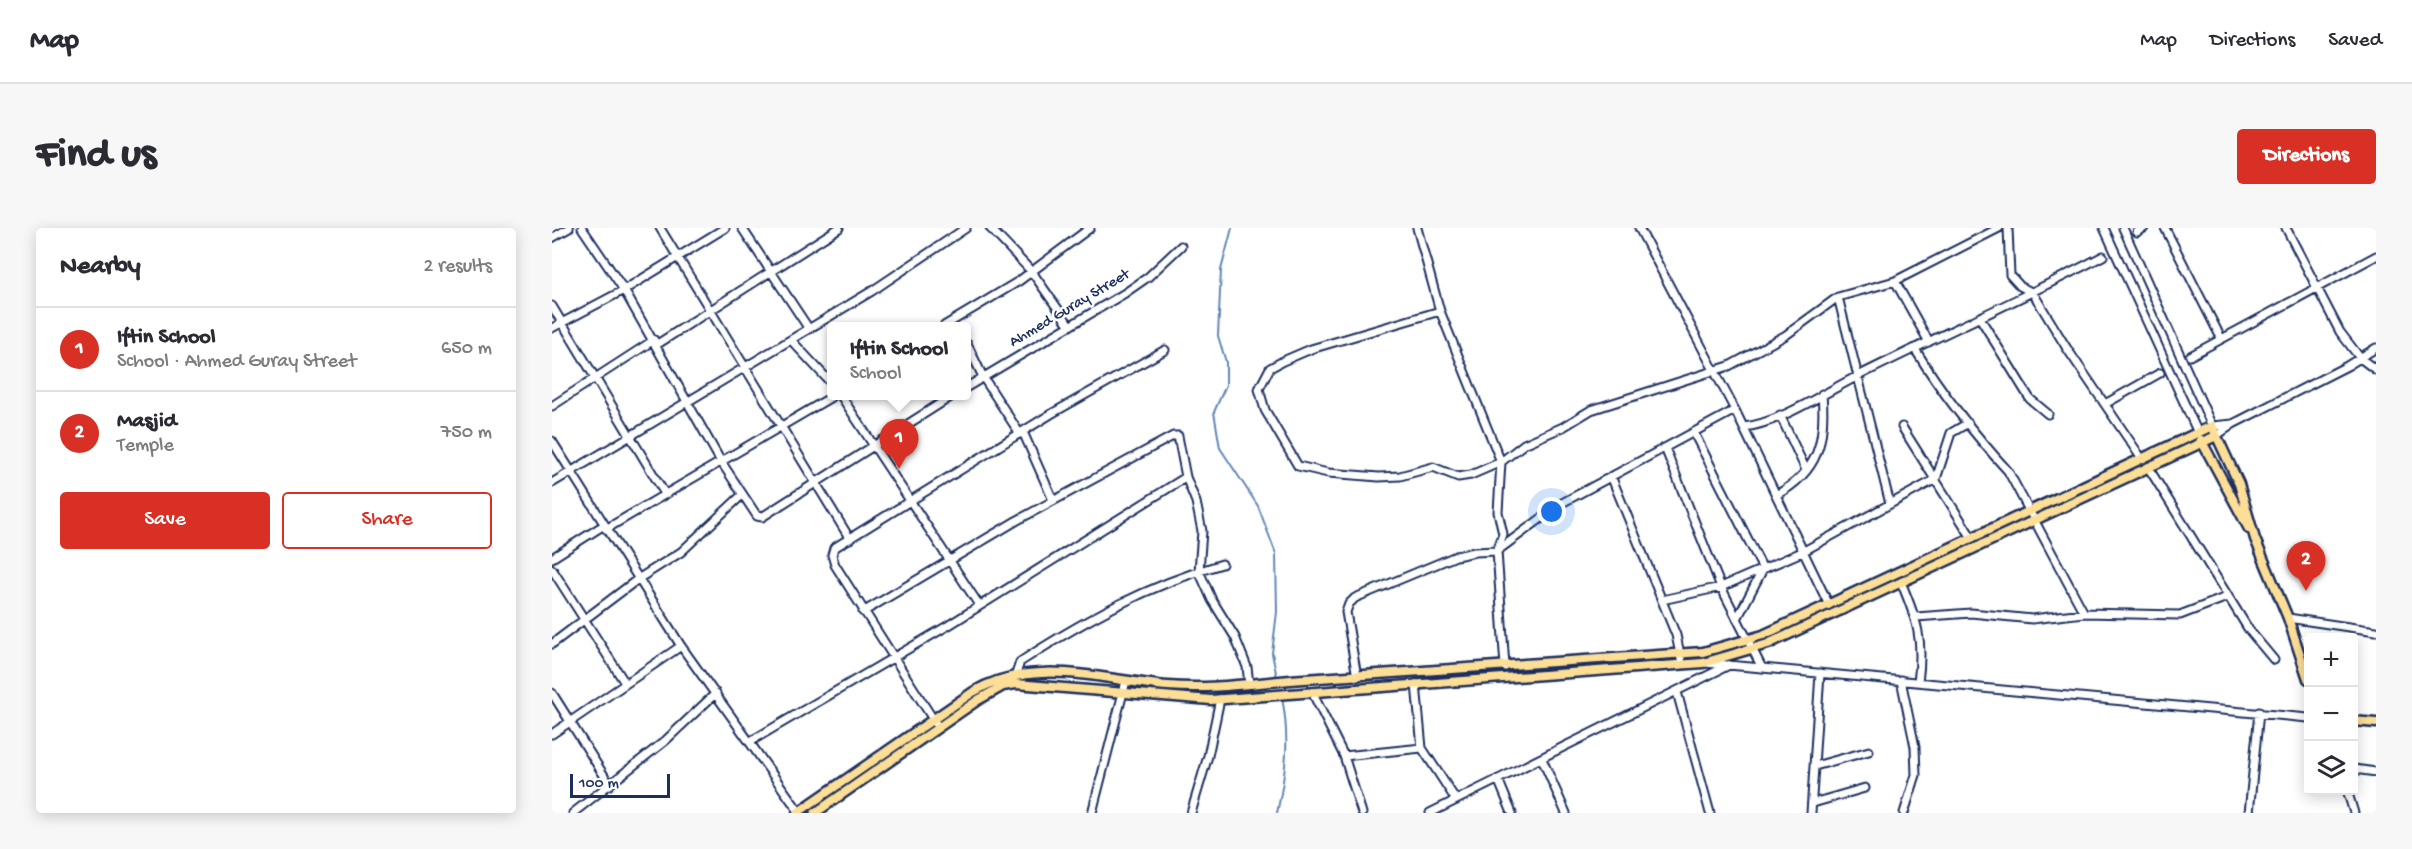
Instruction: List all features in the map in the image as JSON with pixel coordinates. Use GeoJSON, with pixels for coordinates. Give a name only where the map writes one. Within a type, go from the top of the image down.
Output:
{"type":"FeatureCollection","features":[{"type":"Feature","properties":{"kind":"main road"},"geometry":{"type":"LineString","coordinates":[[799,813],[935,723],[991,692],[1016,684],[1046,684],[1186,699],[1220,699],[1703,663],[1753,650],[1901,582],[2142,459],[2212,426],[2239,484],[2255,540]]}},
{"type":"Feature","properties":{"kind":"main road"},"geometry":{"type":"LineString","coordinates":[[2198,433],[2255,540],[2288,618],[2304,667]]}},
{"type":"Feature","properties":{"kind":"main road"},"geometry":{"type":"LineString","coordinates":[[817,813],[987,684],[1016,674],[1051,672],[1191,688],[1703,652],[1748,640],[1972,538],[2148,467],[2216,436]]}},
{"type":"Feature","properties":{"kind":"main road"},"geometry":{"type":"LineString","coordinates":[[2358,722],[2376,723]]}},
{"type":"Feature","properties":{"kind":"street"},"geometry":{"type":"LineString","coordinates":[[552,238],[569,228]]}},
{"type":"Feature","properties":{"kind":"street"},"geometry":{"type":"LineString","coordinates":[[582,228],[624,290],[720,460],[757,516],[762,517],[816,484],[946,400]]}},
{"type":"Feature","properties":{"kind":"street"},"geometry":{"type":"LineString","coordinates":[[660,228],[850,539]]}},
{"type":"Feature","properties":{"kind":"street"},"geometry":{"type":"LineString","coordinates":[[552,328],[624,290],[725,228]]}},
{"type":"Feature","properties":{"kind":"street"},"geometry":{"type":"LineString","coordinates":[[742,228],[809,329]]}},
{"type":"Feature","properties":{"kind":"street"},"geometry":{"type":"LineString","coordinates":[[552,406],[595,378],[710,311],[838,228]]}},
{"type":"Feature","properties":{"kind":"street"},"geometry":{"type":"LineString","coordinates":[[552,483],[912,266],[966,228]]}},
{"type":"Feature","properties":{"kind":"street"},"geometry":{"type":"LineString","coordinates":[[990,228],[1032,272],[1070,326]]}},
{"type":"Feature","properties":{"kind":"street"},"geometry":{"type":"LineString","coordinates":[[957,322],[1032,272],[1090,228]]}},
{"type":"Feature","properties":{"kind":"street"},"geometry":{"type":"LineString","coordinates":[[1417,228],[1440,311],[1501,462],[1498,512],[1503,534],[1497,551],[1505,667]]}},
{"type":"Feature","properties":{"kind":"street"},"geometry":{"type":"LineString","coordinates":[[1639,228],[1744,427],[1829,605]]}},
{"type":"Feature","properties":{"kind":"street"},"geometry":{"type":"LineString","coordinates":[[2008,228],[2010,275],[2020,286],[2032,293],[2142,459]]}},
{"type":"Feature","properties":{"kind":"street"},"geometry":{"type":"LineString","coordinates":[[2104,228],[2198,433]]}},
{"type":"Feature","properties":{"kind":"street"},"geometry":{"type":"LineString","coordinates":[[2123,228],[2212,426],[2233,424]]}},
{"type":"Feature","properties":{"kind":"street"},"geometry":{"type":"LineString","coordinates":[[2137,232],[2144,228]]}},
{"type":"Feature","properties":{"kind":"street"},"geometry":{"type":"LineString","coordinates":[[2165,228],[2221,338]]}},
{"type":"Feature","properties":{"kind":"street"},"geometry":{"type":"LineString","coordinates":[[2286,228],[2340,332],[2360,358],[2376,370]]}},
{"type":"Feature","properties":{"kind":"street"},"geometry":{"type":"LineString","coordinates":[[1440,311],[1311,349],[1270,368],[1259,389],[1265,410],[1294,461],[1305,468],[1379,477],[1400,476],[1433,467],[1458,477],[1471,475],[1501,462],[1524,444],[1540,439],[1591,410],[1713,372],[1786,335],[1838,297],[1895,281],[1995,229]]}},
{"type":"Feature","properties":{"kind":"street","name":"Ahmed Guray Street"},"geometry":{"type":"LineString","coordinates":[[971,384],[1148,277],[1181,246]]}},
{"type":"Feature","properties":{"kind":"street"},"geometry":{"type":"LineString","coordinates":[[1744,427],[1761,426],[2103,256]]}},
{"type":"Feature","properties":{"kind":"street"},"geometry":{"type":"LineString","coordinates":[[2190,356],[2316,286],[2376,256]]}},
{"type":"Feature","properties":{"kind":"street"},"geometry":{"type":"LineString","coordinates":[[1895,281],[1929,342]]}},
{"type":"Feature","properties":{"kind":"street"},"geometry":{"type":"LineString","coordinates":[[1838,297],[1890,504]]}},
{"type":"Feature","properties":{"kind":"street"},"geometry":{"type":"LineString","coordinates":[[552,306],[664,494]]}},
{"type":"Feature","properties":{"kind":"street"},"geometry":{"type":"LineString","coordinates":[[1980,318],[2030,399],[2048,414]]}},
{"type":"Feature","properties":{"kind":"street"},"geometry":{"type":"LineString","coordinates":[[791,340],[827,380]]}},
{"type":"Feature","properties":{"kind":"street"},"geometry":{"type":"LineString","coordinates":[[2216,436],[2233,424],[2376,348]]}},
{"type":"Feature","properties":{"kind":"street"},"geometry":{"type":"LineString","coordinates":[[1915,349],[1941,392],[1968,423],[1990,454],[2008,471],[2084,613]]}},
{"type":"Feature","properties":{"kind":"street"},"geometry":{"type":"LineString","coordinates":[[935,723],[864,612],[832,555],[834,548],[1021,433],[1135,365],[1165,350]]}},
{"type":"Feature","properties":{"kind":"street"},"geometry":{"type":"LineString","coordinates":[[971,354],[1021,433],[1053,500]]}},
{"type":"Feature","properties":{"kind":"street"},"geometry":{"type":"LineString","coordinates":[[2105,404],[2160,373]]}},
{"type":"Feature","properties":{"kind":"street"},"geometry":{"type":"LineString","coordinates":[[1776,495],[1797,484],[1821,446],[1824,421],[1822,394]]}},
{"type":"Feature","properties":{"kind":"street"},"geometry":{"type":"LineString","coordinates":[[552,558],[827,399]]}},
{"type":"Feature","properties":{"kind":"street"},"geometry":{"type":"LineString","coordinates":[[844,400],[979,605]]}},
{"type":"Feature","properties":{"kind":"street"},"geometry":{"type":"LineString","coordinates":[[1357,677],[1346,612],[1349,604],[1355,598],[1456,556],[1497,551],[1562,502],[1735,410]]}},
{"type":"Feature","properties":{"kind":"street"},"geometry":{"type":"LineString","coordinates":[[1780,415],[1806,470]]}},
{"type":"Feature","properties":{"kind":"street"},"geometry":{"type":"LineString","coordinates":[[1662,600],[1721,587],[1802,552],[1935,479],[1951,433],[1968,423]]}},
{"type":"Feature","properties":{"kind":"street"},"geometry":{"type":"LineString","coordinates":[[1902,427],[1972,538]]}},
{"type":"Feature","properties":{"kind":"street"},"geometry":{"type":"LineString","coordinates":[[1694,433],[1763,569]]}},
{"type":"Feature","properties":{"kind":"street"},"geometry":{"type":"LineString","coordinates":[[864,612],[1053,500],[1173,436],[1180,440],[1186,477],[1196,502],[1202,531],[1199,571],[1212,600],[1235,637],[1253,684]]}},
{"type":"Feature","properties":{"kind":"street"},"geometry":{"type":"LineString","coordinates":[[552,441],[681,646],[751,741],[799,813]]}},
{"type":"Feature","properties":{"kind":"street"},"geometry":{"type":"LineString","coordinates":[[1665,448],[1721,587],[1762,668]]}},
{"type":"Feature","properties":{"kind":"street"},"geometry":{"type":"LineString","coordinates":[[2148,467],[2227,597],[2249,630],[2274,660]]}},
{"type":"Feature","properties":{"kind":"street"},"geometry":{"type":"LineString","coordinates":[[1611,476],[1662,600],[1681,654],[1682,664]]}},
{"type":"Feature","properties":{"kind":"street"},"geometry":{"type":"LineString","coordinates":[[751,741],[979,605],[1186,477]]}},
{"type":"Feature","properties":{"kind":"street"},"geometry":{"type":"LineString","coordinates":[[552,644],[638,579],[700,537],[742,495]]}},
{"type":"Feature","properties":{"kind":"street"},"geometry":{"type":"LineString","coordinates":[[1016,674],[1020,662],[1086,620],[1123,600],[1222,564]]}},
{"type":"Feature","properties":{"kind":"street"},"geometry":{"type":"LineString","coordinates":[[552,569],[625,683]]}},
{"type":"Feature","properties":{"kind":"street"},"geometry":{"type":"LineString","coordinates":[[1737,619],[1763,569]]}},
{"type":"Feature","properties":{"kind":"street"},"geometry":{"type":"LineString","coordinates":[[1901,582],[1916,617],[1922,652],[1918,682]]}},
{"type":"Feature","properties":{"kind":"street"},"geometry":{"type":"LineString","coordinates":[[1916,617],[1971,613],[2032,619],[2084,613],[2180,615],[2227,597]]}},
{"type":"Feature","properties":{"kind":"street"},"geometry":{"type":"LineString","coordinates":[[2288,618],[2376,631]]}},
{"type":"Feature","properties":{"kind":"street"},"geometry":{"type":"LineString","coordinates":[[552,734],[681,646]]}},
{"type":"Feature","properties":{"kind":"street"},"geometry":{"type":"LineString","coordinates":[[1703,663],[2304,718]]}},
{"type":"Feature","properties":{"kind":"street"},"geometry":{"type":"LineString","coordinates":[[1430,813],[1729,665]]}},
{"type":"Feature","properties":{"kind":"street"},"geometry":{"type":"LineString","coordinates":[[1809,812],[1813,803],[1820,673]]}},
{"type":"Feature","properties":{"kind":"street"},"geometry":{"type":"LineString","coordinates":[[1901,680],[1915,747],[1916,775],[1904,813]]}},
{"type":"Feature","properties":{"kind":"street"},"geometry":{"type":"LineString","coordinates":[[1092,813],[1126,681]]}},
{"type":"Feature","properties":{"kind":"street"},"geometry":{"type":"LineString","coordinates":[[1416,684],[1422,748],[1456,800]]}},
{"type":"Feature","properties":{"kind":"street"},"geometry":{"type":"LineString","coordinates":[[1310,692],[1344,756],[1362,813]]}},
{"type":"Feature","properties":{"kind":"street"},"geometry":{"type":"LineString","coordinates":[[1677,692],[1710,813]]}},
{"type":"Feature","properties":{"kind":"street"},"geometry":{"type":"LineString","coordinates":[[552,693],[610,784]]}},
{"type":"Feature","properties":{"kind":"street"},"geometry":{"type":"LineString","coordinates":[[574,813],[665,741],[716,693]]}},
{"type":"Feature","properties":{"kind":"street"},"geometry":{"type":"LineString","coordinates":[[1191,813],[1208,756],[1220,699]]}},
{"type":"Feature","properties":{"kind":"street"},"geometry":{"type":"LineString","coordinates":[[2249,813],[2259,712]]}},
{"type":"Feature","properties":{"kind":"street"},"geometry":{"type":"LineString","coordinates":[[1344,756],[1422,748]]}},
{"type":"Feature","properties":{"kind":"street"},"geometry":{"type":"LineString","coordinates":[[1815,766],[1869,751]]}},
{"type":"Feature","properties":{"kind":"street"},"geometry":{"type":"LineString","coordinates":[[1542,759],[1566,813]]}},
{"type":"Feature","properties":{"kind":"street"},"geometry":{"type":"LineString","coordinates":[[2358,770],[2376,772]]}},
{"type":"Feature","properties":{"kind":"street"},"geometry":{"type":"LineString","coordinates":[[1498,779],[1512,813]]}},
{"type":"Feature","properties":{"kind":"street"},"geometry":{"type":"LineString","coordinates":[[1813,803],[1865,788]]}},
{"type":"Feature","properties":{"kind":"street"},"geometry":{"type":"LineString","coordinates":[[2349,795],[2354,813]]}},
{"type":"Feature","properties":{"kind":"street"},"geometry":{"type":"LineString","coordinates":[[811,804],[817,813]]}},
{"type":"Feature","properties":{"kind":"waterway"},"geometry":{"type":"LineString","coordinates":[[1232,228],[1221,270],[1218,336],[1226,362],[1226,385],[1214,412],[1220,448],[1258,506],[1276,554],[1277,612],[1272,653],[1277,678]]}},
{"type":"Feature","properties":{"kind":"waterway"},"geometry":{"type":"LineString","coordinates":[[1277,813],[1286,756],[1286,727],[1282,698]]}},
{"type":"Feature","properties":{"kind":"place","name":"Iftin School"},"geometry":{"type":"Point","coordinates":[899,469]}},
{"type":"Feature","properties":{"kind":"place","name":"Masjid"},"geometry":{"type":"Point","coordinates":[2306,591]}}]}
